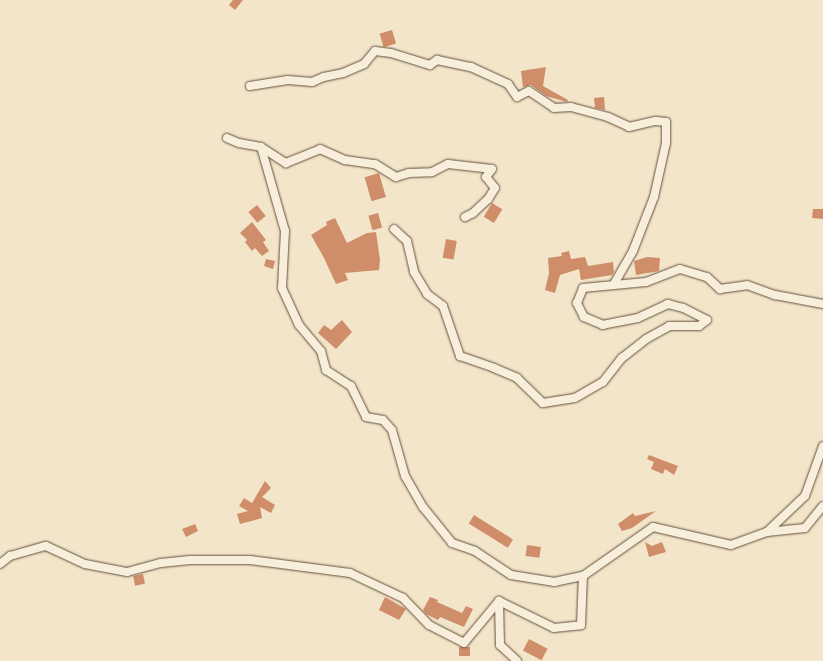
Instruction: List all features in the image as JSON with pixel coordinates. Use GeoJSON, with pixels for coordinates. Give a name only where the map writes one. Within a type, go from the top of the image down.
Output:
{"type":"FeatureCollection","features":[{"type":"Feature","properties":{"kind":"street"},"geometry":{"type":"LineString","coordinates":[[250,86],[288,80],[312,82],[324,77],[343,73],[364,64],[374,51],[391,53],[430,65],[437,60],[471,67],[508,84],[517,96],[528,91],[554,108],[571,107],[608,117],[629,127],[656,121],[666,122],[666,144],[654,197],[634,252],[613,286]]}},
{"type":"Feature","properties":{"kind":"street"},"geometry":{"type":"LineString","coordinates":[[227,138],[239,143],[261,147],[286,163],[320,149],[345,160],[374,164],[396,178],[409,173],[432,172],[448,164],[492,169],[486,177],[495,188],[488,199],[478,209],[465,217]]}},
{"type":"Feature","properties":{"kind":"street"},"geometry":{"type":"LineString","coordinates":[[261,147],[285,231],[282,288],[296,319],[299,325],[321,351],[326,370],[351,386],[366,418],[382,420],[392,430],[405,476],[423,507],[452,543],[475,551],[511,575],[554,582],[583,576],[653,527],[731,545],[767,532],[805,528],[823,506]]}},
{"type":"Feature","properties":{"kind":"street"},"geometry":{"type":"LineString","coordinates":[[394,229],[407,241],[414,272],[427,294],[443,306],[460,356],[517,378],[543,403],[575,398],[602,382],[622,358],[646,339],[669,326],[699,326],[708,320],[684,308],[668,304],[638,318],[604,325],[584,317],[577,303],[583,288],[646,282],[680,269],[707,277],[720,289],[747,285],[775,295],[823,304]]}},
{"type":"Feature","properties":{"kind":"street"},"geometry":{"type":"LineString","coordinates":[[767,532],[805,496],[823,446]]}},
{"type":"Feature","properties":{"kind":"street"},"geometry":{"type":"LineString","coordinates":[[0,564],[10,556],[46,546],[86,564],[127,572],[161,563],[190,560],[250,560],[350,573],[403,598],[429,625],[464,642],[499,601]]}},
{"type":"Feature","properties":{"kind":"street"},"geometry":{"type":"LineString","coordinates":[[499,601],[554,628],[581,625],[583,576]]}},
{"type":"Feature","properties":{"kind":"street"},"geometry":{"type":"LineString","coordinates":[[499,601],[500,645],[517,661]]}},
{"type":"Feature","properties":{"kind":"building"},"geometry":{"type":"Polygon","coordinates":[[[233,0],[243,0],[235,10],[229,5],[233,0]]]}},
{"type":"Feature","properties":{"kind":"building"},"geometry":{"type":"Polygon","coordinates":[[[392,30],[396,43],[384,47],[380,34],[392,30]]]}},
{"type":"Feature","properties":{"kind":"building"},"geometry":{"type":"Polygon","coordinates":[[[546,67],[543,86],[568,100],[567,102],[546,96],[531,85],[523,87],[521,71],[546,67]]]}},
{"type":"Feature","properties":{"kind":"building"},"geometry":{"type":"Polygon","coordinates":[[[604,97],[605,110],[595,108],[594,98],[604,97]]]}},
{"type":"Feature","properties":{"kind":"building"},"geometry":{"type":"Polygon","coordinates":[[[379,173],[386,197],[371,201],[365,177],[379,173]]]}},
{"type":"Feature","properties":{"kind":"building"},"geometry":{"type":"Polygon","coordinates":[[[492,203],[502,209],[494,223],[484,217],[492,203]]]}},
{"type":"Feature","properties":{"kind":"building"},"geometry":{"type":"Polygon","coordinates":[[[257,205],[266,216],[257,223],[248,212],[257,205]]]}},
{"type":"Feature","properties":{"kind":"building"},"geometry":{"type":"Polygon","coordinates":[[[813,209],[823,209],[823,219],[812,218],[813,209]]]}},
{"type":"Feature","properties":{"kind":"building"},"geometry":{"type":"Polygon","coordinates":[[[378,213],[382,227],[373,230],[368,216],[378,213]]]}},
{"type":"Feature","properties":{"kind":"building"},"geometry":{"type":"Polygon","coordinates":[[[335,218],[347,243],[367,233],[376,232],[380,260],[379,270],[345,273],[348,280],[336,284],[311,235],[327,225],[326,222],[335,218]]]}},
{"type":"Feature","properties":{"kind":"building"},"geometry":{"type":"Polygon","coordinates":[[[252,222],[266,240],[263,242],[269,251],[262,256],[255,248],[252,251],[245,242],[247,240],[240,233],[252,222]]]}},
{"type":"Feature","properties":{"kind":"building"},"geometry":{"type":"Polygon","coordinates":[[[446,239],[457,241],[454,260],[443,258],[446,239]]]}},
{"type":"Feature","properties":{"kind":"building"},"geometry":{"type":"Polygon","coordinates":[[[569,251],[571,259],[585,257],[588,266],[613,262],[614,272],[612,275],[581,280],[579,269],[560,275],[555,293],[545,290],[549,273],[548,258],[562,256],[561,253],[569,251]]]}},
{"type":"Feature","properties":{"kind":"building"},"geometry":{"type":"Polygon","coordinates":[[[647,257],[660,258],[659,271],[636,275],[634,261],[647,257]]]}},
{"type":"Feature","properties":{"kind":"building"},"geometry":{"type":"Polygon","coordinates":[[[266,259],[275,261],[273,269],[264,266],[266,259]]]}},
{"type":"Feature","properties":{"kind":"building"},"geometry":{"type":"Polygon","coordinates":[[[342,320],[352,332],[336,349],[318,333],[324,325],[331,330],[342,320]]]}},
{"type":"Feature","properties":{"kind":"building"},"geometry":{"type":"Polygon","coordinates":[[[649,455],[678,466],[674,475],[665,469],[663,474],[651,469],[654,462],[647,459],[649,455]]]}},
{"type":"Feature","properties":{"kind":"building"},"geometry":{"type":"Polygon","coordinates":[[[265,481],[271,488],[262,497],[275,505],[271,513],[260,507],[262,518],[240,524],[237,514],[248,511],[239,506],[244,498],[252,503],[265,481]]]}},
{"type":"Feature","properties":{"kind":"building"},"geometry":{"type":"Polygon","coordinates":[[[656,511],[632,528],[622,531],[618,524],[633,513],[635,516],[656,511]]]}},
{"type":"Feature","properties":{"kind":"building"},"geometry":{"type":"Polygon","coordinates":[[[474,515],[513,539],[508,548],[469,523],[474,515]]]}},
{"type":"Feature","properties":{"kind":"building"},"geometry":{"type":"Polygon","coordinates":[[[195,524],[198,531],[186,537],[182,529],[195,524]]]}},
{"type":"Feature","properties":{"kind":"building"},"geometry":{"type":"Polygon","coordinates":[[[645,542],[652,546],[662,542],[666,552],[649,557],[645,542]]]}},
{"type":"Feature","properties":{"kind":"building"},"geometry":{"type":"Polygon","coordinates":[[[527,545],[541,547],[539,558],[525,556],[527,545]]]}},
{"type":"Feature","properties":{"kind":"building"},"geometry":{"type":"Polygon","coordinates":[[[143,574],[145,584],[135,586],[133,576],[143,574]]]}},
{"type":"Feature","properties":{"kind":"building"},"geometry":{"type":"Polygon","coordinates":[[[385,597],[406,609],[399,620],[379,610],[385,597]]]}},
{"type":"Feature","properties":{"kind":"building"},"geometry":{"type":"Polygon","coordinates":[[[430,597],[438,600],[437,602],[462,613],[466,606],[473,609],[464,627],[440,617],[438,620],[426,614],[423,610],[430,597]]]}},
{"type":"Feature","properties":{"kind":"building"},"geometry":{"type":"Polygon","coordinates":[[[529,639],[548,649],[541,660],[523,650],[529,639]]]}},
{"type":"Feature","properties":{"kind":"building"},"geometry":{"type":"Polygon","coordinates":[[[459,647],[470,647],[470,656],[459,656],[459,647]]]}}]}
